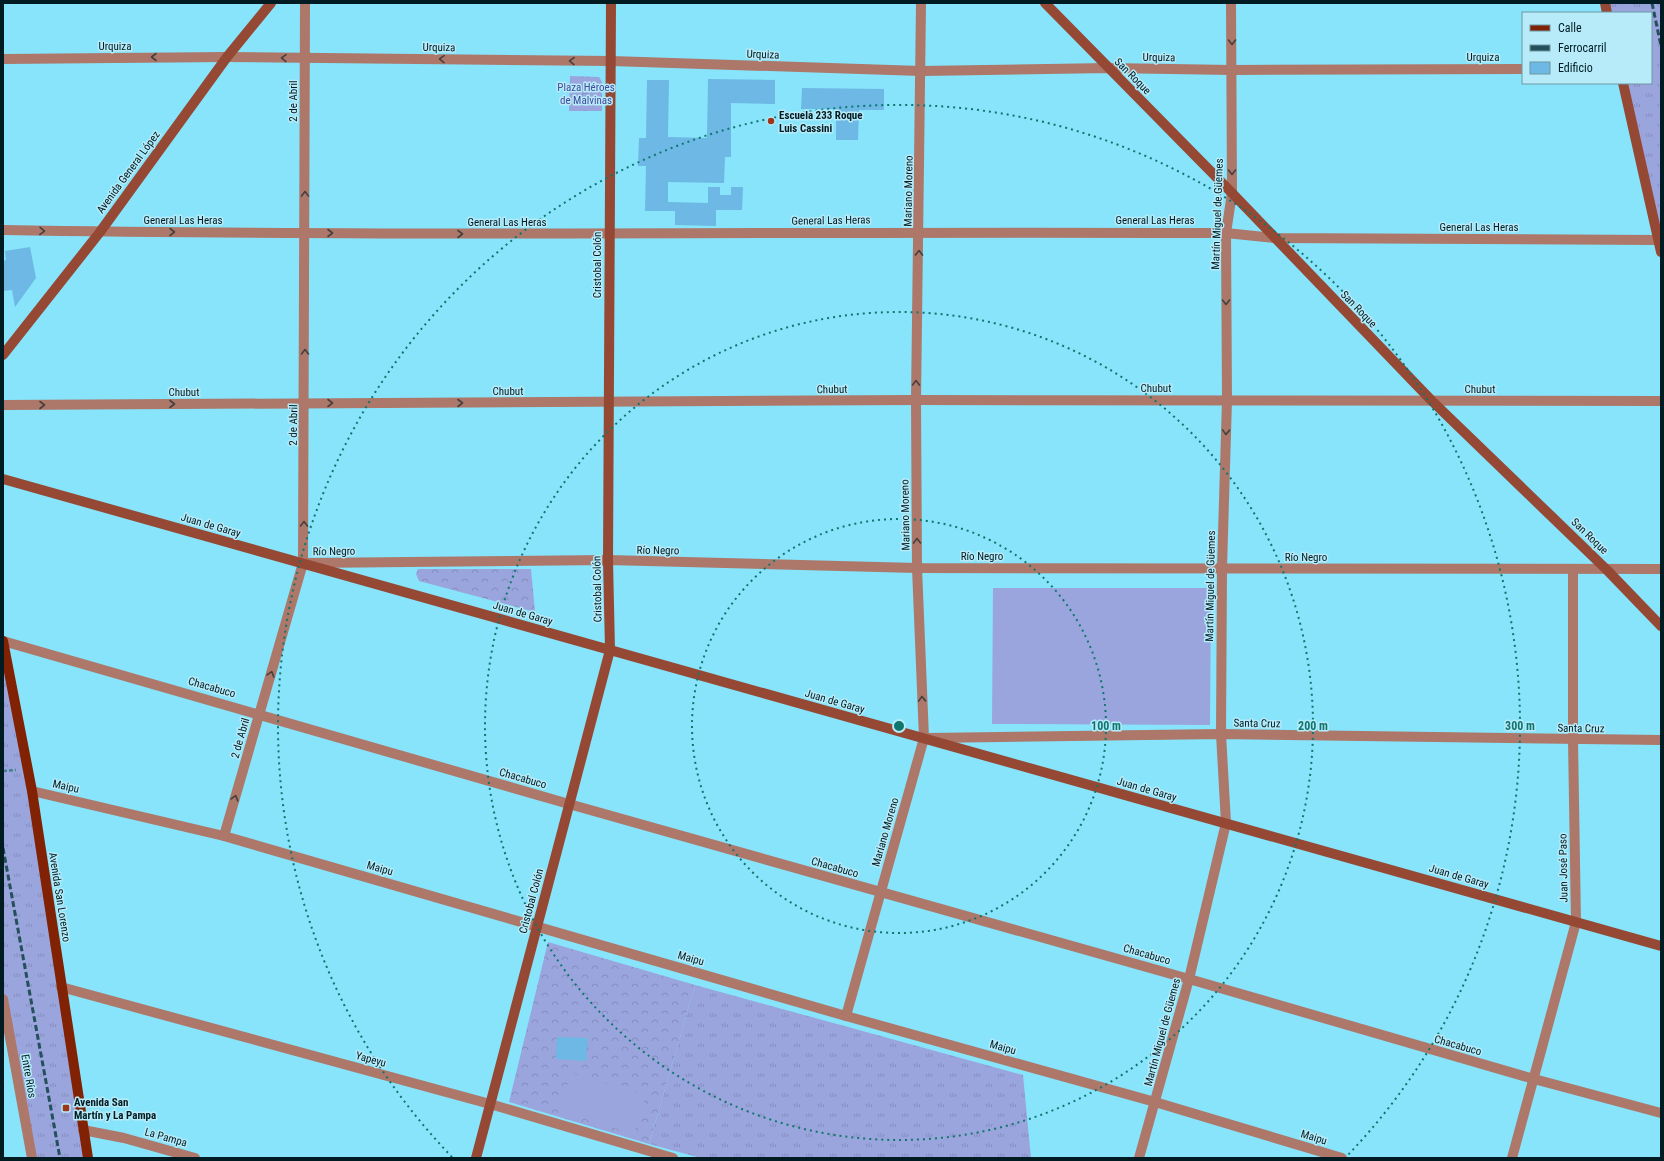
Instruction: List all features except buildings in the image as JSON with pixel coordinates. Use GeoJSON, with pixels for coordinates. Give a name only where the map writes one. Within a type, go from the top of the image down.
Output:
{"type":"FeatureCollection","features":[{"type":"Feature","properties":{"kind":"main road","name":"Avenida San Lorenzo"},"geometry":{"type":"LineString","coordinates":[[3,641],[32,790],[88,1158]]}},
{"type":"Feature","properties":{"kind":"street","name":"Avenida General López"},"geometry":{"type":"LineString","coordinates":[[3,355],[100,232],[227,57],[271,3]]}},
{"type":"Feature","properties":{"kind":"street","name":"2 de Abril"},"geometry":{"type":"LineString","coordinates":[[224,836],[303,564],[305,403],[305,3]]}},
{"type":"Feature","properties":{"kind":"street","name":"Cristobal Colón"},"geometry":{"type":"LineString","coordinates":[[476,1158],[610,650],[608,560],[611,3]]}},
{"type":"Feature","properties":{"kind":"street","name":"Mariano Moreno"},"geometry":{"type":"LineString","coordinates":[[846,1016],[924,738],[917,568],[916,400],[921,3]]}},
{"type":"Feature","properties":{"kind":"street","name":"San Roque"},"geometry":{"type":"LineString","coordinates":[[1045,3],[1232,193],[1432,401],[1607,570],[1661,626]]}},
{"type":"Feature","properties":{"kind":"street","name":"Martín Miguel de Güemes"},"geometry":{"type":"LineString","coordinates":[[1139,1158],[1189,979],[1226,823],[1222,734],[1222,568],[1226,400],[1226,233],[1232,193],[1232,3]]}},
{"type":"Feature","properties":{"kind":"street","name":"Urquiza"},"geometry":{"type":"LineString","coordinates":[[3,59],[227,57],[611,61],[921,71],[1108,68],[1232,70],[1522,69]]}},
{"type":"Feature","properties":{"kind":"street"},"geometry":{"type":"LineString","coordinates":[[1623,84],[1661,252]]}},
{"type":"Feature","properties":{"kind":"street","name":"General Las Heras"},"geometry":{"type":"LineString","coordinates":[[3,230],[100,232],[610,234],[919,231],[1226,233],[1274,238],[1658,240]]}},
{"type":"Feature","properties":{"kind":"street","name":"Chubut"},"geometry":{"type":"LineString","coordinates":[[3,405],[916,400],[1661,401]]}},
{"type":"Feature","properties":{"kind":"street","name":"Juan de Garay"},"geometry":{"type":"LineString","coordinates":[[3,479],[1661,946]]}},
{"type":"Feature","properties":{"kind":"street","name":"Río Negro"},"geometry":{"type":"LineString","coordinates":[[303,564],[608,560],[917,568],[1661,569]]}},
{"type":"Feature","properties":{"kind":"street","name":"Juan José Paso"},"geometry":{"type":"LineString","coordinates":[[1512,1158],[1576,922],[1573,740],[1574,570]]}},
{"type":"Feature","properties":{"kind":"street","name":"Chacabuco"},"geometry":{"type":"LineString","coordinates":[[3,641],[569,804],[1189,979],[1534,1079],[1661,1113]]}},
{"type":"Feature","properties":{"kind":"street","name":"Santa Cruz"},"geometry":{"type":"LineString","coordinates":[[924,738],[1222,734],[1573,740],[1661,740]]}},
{"type":"Feature","properties":{"kind":"street","name":"Maipu"},"geometry":{"type":"LineString","coordinates":[[32,790],[224,836],[538,925],[846,1016],[1155,1102],[1342,1158]]}},
{"type":"Feature","properties":{"kind":"street","name":"Yapeyu"},"geometry":{"type":"LineString","coordinates":[[61,987],[490,1104],[673,1158]]}},
{"type":"Feature","properties":{"kind":"street","name":"Entre Ríos"},"geometry":{"type":"LineString","coordinates":[[3,999],[32,1158]]}},
{"type":"Feature","properties":{"kind":"street","name":"La Pampa"},"geometry":{"type":"LineString","coordinates":[[83,1130],[124,1138],[195,1158]]}},
{"type":"Feature","properties":{"kind":"green space"},"geometry":{"type":"Polygon","coordinates":[[[1605,3],[1661,3],[1661,252],[1623,84],[1652,84],[1652,12],[1607,12],[1605,3]]]}},
{"type":"Feature","properties":{"kind":"green space","name":"Plaza Héroes de Malvinas"},"geometry":{"type":"Polygon","coordinates":[[[570,76],[599,77],[602,82],[602,111],[569,111],[570,76]]]}},
{"type":"Feature","properties":{"kind":"green space"},"geometry":{"type":"Polygon","coordinates":[[[418,569],[531,569],[535,612],[419,581],[416,574],[418,569]]]}},
{"type":"Feature","properties":{"kind":"green space"},"geometry":{"type":"Polygon","coordinates":[[[993,588],[1211,588],[1210,725],[992,724],[993,588]]]}},
{"type":"Feature","properties":{"kind":"green space"},"geometry":{"type":"Polygon","coordinates":[[[3,641],[88,1158],[32,1158],[3,999],[3,641]]]}},
{"type":"Feature","properties":{"kind":"green space"},"geometry":{"type":"Polygon","coordinates":[[[548,942],[695,985],[649,1144],[509,1102],[548,942]]]}},
{"type":"Feature","properties":{"kind":"green space"},"geometry":{"type":"Polygon","coordinates":[[[695,985],[1023,1075],[1031,1158],[701,1158],[649,1144],[695,985]]]}},
{"type":"Feature","properties":{"kind":"green space"},"geometry":{"type":"Polygon","coordinates":[[[571,1073],[646,1095],[634,1134],[559,1111],[571,1073]]]}},
{"type":"Feature","properties":{"kind":"railway"},"geometry":{"type":"LineString","coordinates":[[1652,3],[1661,46]]}},
{"type":"Feature","properties":{"kind":"railway"},"geometry":{"type":"LineString","coordinates":[[3,848],[60,1158]]}},
{"type":"Feature","properties":{"kind":"place","name":"Escuela 233 Roque Luis Cassini"},"geometry":{"type":"Point","coordinates":[771,121]}},
{"type":"Feature","properties":{"kind":"place","name":"Avenida San Martín y La Pampa"},"geometry":{"type":"Point","coordinates":[66,1108]}}]}
